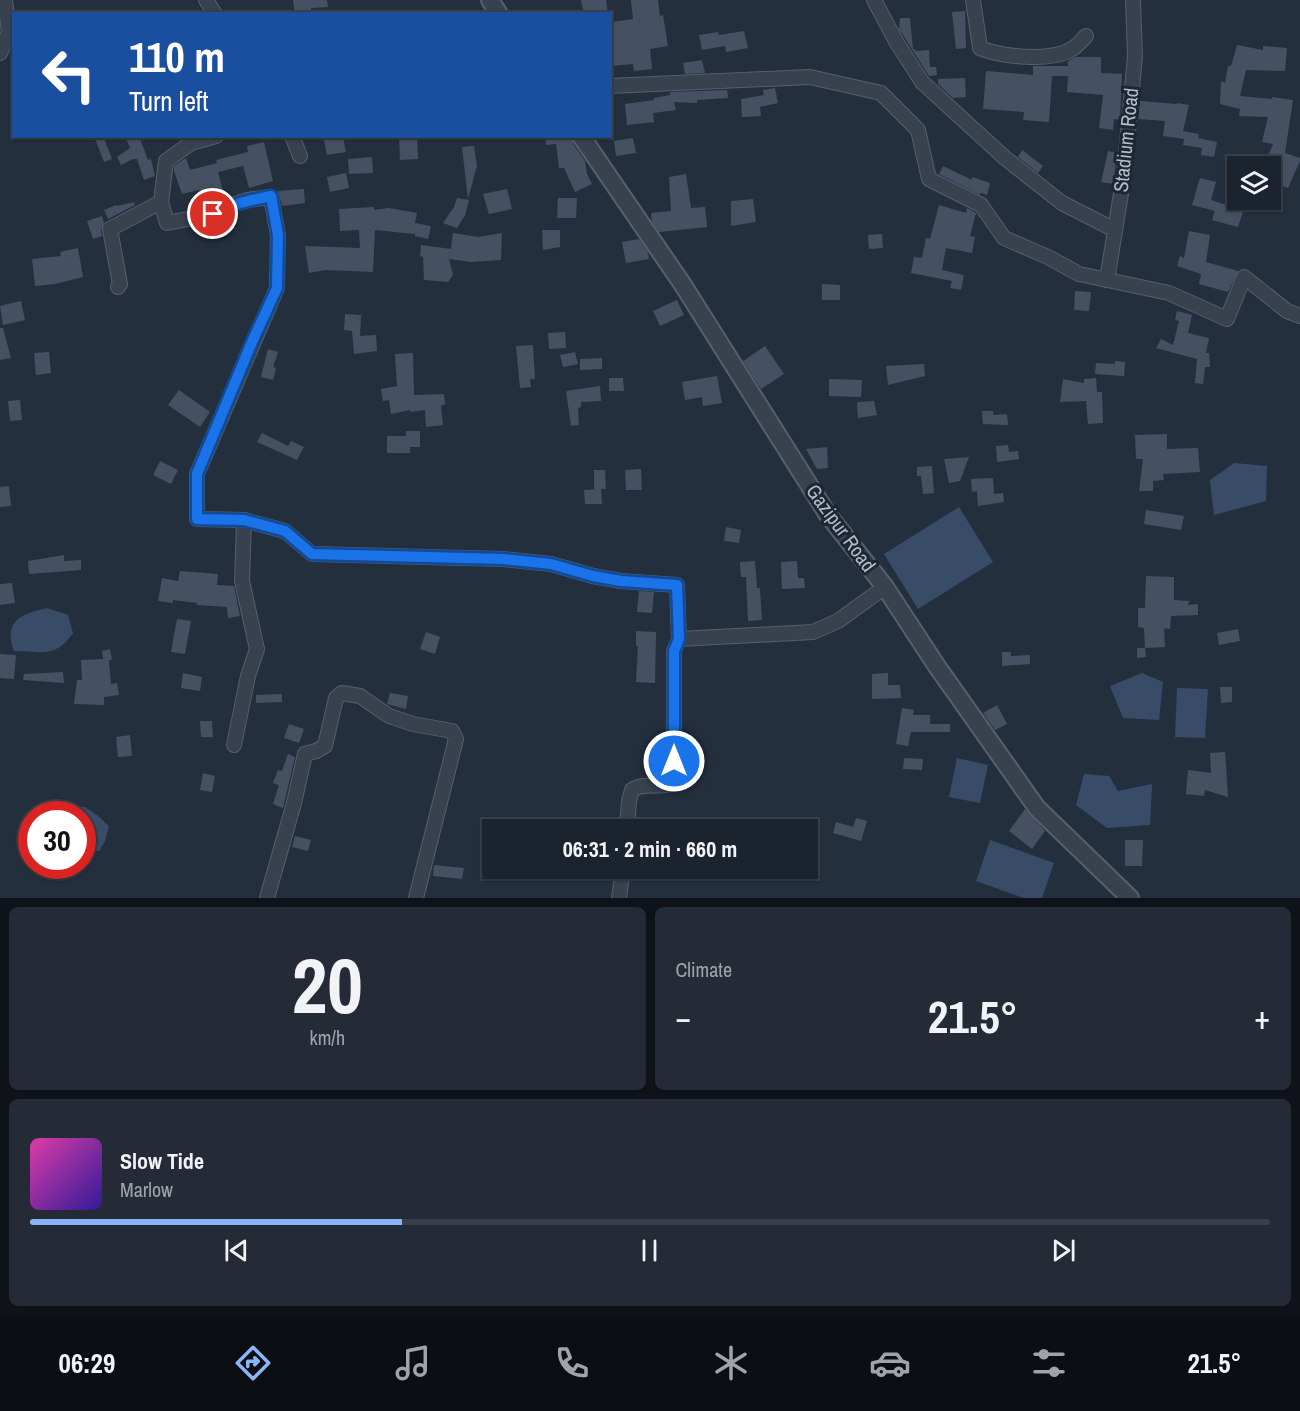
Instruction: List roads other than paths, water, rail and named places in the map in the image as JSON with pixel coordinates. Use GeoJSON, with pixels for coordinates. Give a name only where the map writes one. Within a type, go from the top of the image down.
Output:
{"type":"FeatureCollection","features":[{"type":"Feature","properties":{"kind":"street"},"geometry":{"type":"LineString","coordinates":[[0,53],[9,32],[5,0]]}},
{"type":"Feature","properties":{"kind":"street"},"geometry":{"type":"LineString","coordinates":[[874,0],[897,43],[922,82],[1005,158],[1062,203],[1115,230]]}},
{"type":"Feature","properties":{"kind":"street"},"geometry":{"type":"LineString","coordinates":[[973,0],[980,48],[989,52],[1029,56],[1060,54],[1073,49],[1086,36]]}},
{"type":"Feature","properties":{"kind":"street","name":"Stadium Road"},"geometry":{"type":"LineString","coordinates":[[1107,280],[1124,176],[1135,56],[1133,0]]}},
{"type":"Feature","properties":{"kind":"street"},"geometry":{"type":"LineString","coordinates":[[612,86],[810,77],[881,93],[918,130],[929,179],[981,204],[1004,238],[1048,257],[1078,274],[1169,292],[1227,319],[1244,277],[1287,311],[1300,316]]}},
{"type":"Feature","properties":{"kind":"street"},"geometry":{"type":"LineString","coordinates":[[209,138],[191,143],[166,161],[161,202],[167,223],[213,214],[247,200],[271,196],[278,235],[277,288],[197,474],[197,519],[244,520],[285,531],[312,554],[503,559],[551,564],[621,581],[677,585],[679,639],[674,651],[674,761],[670,784],[644,785],[632,790],[628,819]]}},
{"type":"Feature","properties":{"kind":"street"},"geometry":{"type":"LineString","coordinates":[[293,138],[300,156]]}},
{"type":"Feature","properties":{"kind":"street","name":"Gazipur Road"},"geometry":{"type":"LineString","coordinates":[[582,138],[683,285],[828,514],[885,587],[936,665],[1037,808],[1130,898]]}},
{"type":"Feature","properties":{"kind":"street"},"geometry":{"type":"LineString","coordinates":[[118,287],[120,284],[110,228],[161,202]]}},
{"type":"Feature","properties":{"kind":"street"},"geometry":{"type":"LineString","coordinates":[[234,745],[246,686],[257,649],[242,581],[244,520]]}},
{"type":"Feature","properties":{"kind":"street"},"geometry":{"type":"LineString","coordinates":[[679,639],[813,632],[838,621],[885,587]]}},
{"type":"Feature","properties":{"kind":"street"},"geometry":{"type":"LineString","coordinates":[[267,898],[294,803],[305,753],[326,746],[336,698],[342,693],[360,696],[388,716],[412,724],[452,730],[456,739],[416,898]]}},
{"type":"Feature","properties":{"kind":"street"},"geometry":{"type":"LineString","coordinates":[[619,898],[622,879]]}},
{"type":"Feature","properties":{"kind":"water"},"geometry":{"type":"Polygon","coordinates":[[[1234,463],[1267,466],[1266,501],[1214,515],[1210,480],[1234,463]]]}},
{"type":"Feature","properties":{"kind":"water"},"geometry":{"type":"Polygon","coordinates":[[[959,507],[993,562],[918,609],[884,554],[959,507]]]}},
{"type":"Feature","properties":{"kind":"water"},"geometry":{"type":"Polygon","coordinates":[[[47,608],[68,615],[73,633],[54,650],[47,652],[14,651],[11,632],[17,620],[29,613],[47,608]]]}},
{"type":"Feature","properties":{"kind":"water"},"geometry":{"type":"Polygon","coordinates":[[[1142,673],[1163,682],[1159,720],[1123,718],[1110,686],[1142,673]]]}},
{"type":"Feature","properties":{"kind":"water"},"geometry":{"type":"Polygon","coordinates":[[[1177,688],[1208,689],[1205,738],[1175,737],[1177,688]]]}},
{"type":"Feature","properties":{"kind":"water"},"geometry":{"type":"Polygon","coordinates":[[[957,758],[988,765],[980,803],[949,797],[957,758]]]}},
{"type":"Feature","properties":{"kind":"water"},"geometry":{"type":"Polygon","coordinates":[[[1084,774],[1109,776],[1118,791],[1152,784],[1150,825],[1107,828],[1076,805],[1084,774]]]}},
{"type":"Feature","properties":{"kind":"water"},"geometry":{"type":"Polygon","coordinates":[[[96,814],[109,826],[105,841],[99,851],[96,851],[96,814]]]}},
{"type":"Feature","properties":{"kind":"water"},"geometry":{"type":"Polygon","coordinates":[[[990,840],[1054,863],[1042,898],[1024,898],[976,881],[990,840]]]}}]}
